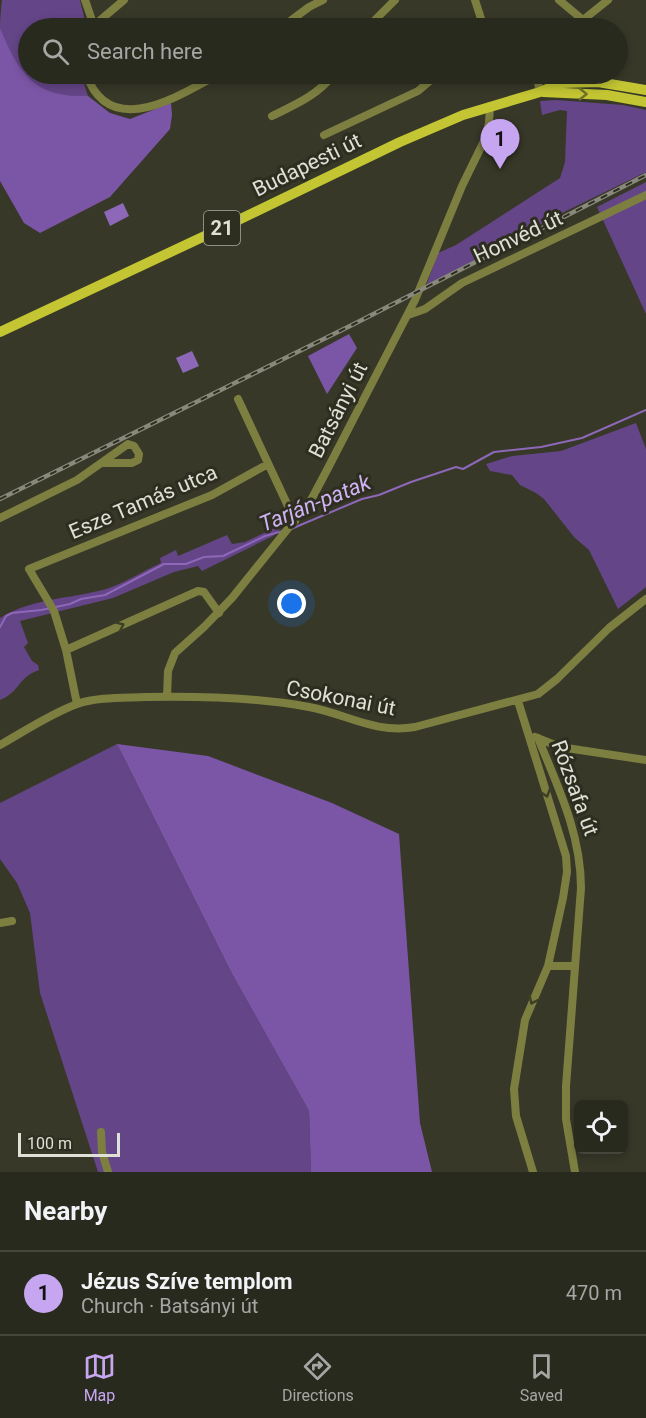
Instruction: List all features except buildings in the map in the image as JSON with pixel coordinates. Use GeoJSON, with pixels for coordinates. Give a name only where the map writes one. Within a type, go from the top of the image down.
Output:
{"type":"FeatureCollection","features":[{"type":"Feature","properties":{"kind":"main road","name":"Budapesti út"},"geometry":{"type":"LineString","coordinates":[[0,332],[399,142],[490,106],[560,84]]}},
{"type":"Feature","properties":{"kind":"main road","name":"Budapesti út"},"geometry":{"type":"LineString","coordinates":[[603,84],[628,93]]}},
{"type":"Feature","properties":{"kind":"main road","name":"21"},"geometry":{"type":"LineString","coordinates":[[540,92],[587,94],[646,90]]}},
{"type":"Feature","properties":{"kind":"main road","name":"21"},"geometry":{"type":"LineString","coordinates":[[628,93],[646,102]]}},
{"type":"Feature","properties":{"kind":"street"},"geometry":{"type":"LineString","coordinates":[[85,0],[90,18]]}},
{"type":"Feature","properties":{"kind":"street"},"geometry":{"type":"LineString","coordinates":[[103,18],[124,0]]}},
{"type":"Feature","properties":{"kind":"street"},"geometry":{"type":"LineString","coordinates":[[292,18],[308,4],[323,0]]}},
{"type":"Feature","properties":{"kind":"street"},"geometry":{"type":"LineString","coordinates":[[377,18],[395,0]]}},
{"type":"Feature","properties":{"kind":"street"},"geometry":{"type":"LineString","coordinates":[[475,0],[480,18]]}},
{"type":"Feature","properties":{"kind":"street"},"geometry":{"type":"LineString","coordinates":[[559,0],[582,18]]}},
{"type":"Feature","properties":{"kind":"street"},"geometry":{"type":"LineString","coordinates":[[586,18],[608,0]]}},
{"type":"Feature","properties":{"kind":"street"},"geometry":{"type":"LineString","coordinates":[[90,84],[105,101],[128,111],[157,104],[198,84]]}},
{"type":"Feature","properties":{"kind":"street"},"geometry":{"type":"LineString","coordinates":[[272,116],[311,96],[325,84]]}},
{"type":"Feature","properties":{"kind":"street"},"geometry":{"type":"LineString","coordinates":[[324,135],[418,91],[426,84]]}},
{"type":"Feature","properties":{"kind":"street"},"geometry":{"type":"LineString","coordinates":[[538,84],[540,92]]}},
{"type":"Feature","properties":{"kind":"street","name":"Batsányi út"},"geometry":{"type":"LineString","coordinates":[[168,697],[168,670],[175,653],[219,612],[279,540],[310,500],[327,470],[408,315],[462,186],[485,139],[490,106]]}},
{"type":"Feature","properties":{"kind":"street","name":"Honvéd út"},"geometry":{"type":"LineString","coordinates":[[408,315],[425,309],[443,295],[477,276],[646,195]]}},
{"type":"Feature","properties":{"kind":"street"},"geometry":{"type":"LineString","coordinates":[[238,399],[292,524]]}},
{"type":"Feature","properties":{"kind":"street"},"geometry":{"type":"LineString","coordinates":[[0,518],[77,480],[103,463]]}},
{"type":"Feature","properties":{"kind":"street","name":"Esze Tamás utca"},"geometry":{"type":"LineString","coordinates":[[66,650],[52,608],[29,569],[212,495],[268,464]]}},
{"type":"Feature","properties":{"kind":"street"},"geometry":{"type":"LineString","coordinates":[[77,704],[66,650],[198,591],[204,592],[219,612]]}},
{"type":"Feature","properties":{"kind":"street","name":"Csokonai út"},"geometry":{"type":"LineString","coordinates":[[0,745],[77,704],[107,698],[202,697],[299,705],[368,725],[397,729],[415,727],[538,694],[557,679],[609,628],[646,599]]}},
{"type":"Feature","properties":{"kind":"street","name":"Rózsafa út"},"geometry":{"type":"LineString","coordinates":[[518,700],[566,856],[567,872],[548,966],[525,1020],[514,1089],[516,1116],[533,1172]]}},
{"type":"Feature","properties":{"kind":"street","name":"Rózsafa út"},"geometry":{"type":"LineString","coordinates":[[528,737],[538,738],[573,825],[579,852],[582,888],[566,1086],[566,1119],[573,1169]]}},
{"type":"Feature","properties":{"kind":"street"},"geometry":{"type":"LineString","coordinates":[[538,738],[560,747],[646,760]]}},
{"type":"Feature","properties":{"kind":"street"},"geometry":{"type":"LineString","coordinates":[[0,923],[12,921]]}},
{"type":"Feature","properties":{"kind":"street"},"geometry":{"type":"LineString","coordinates":[[548,966],[575,966]]}},
{"type":"Feature","properties":{"kind":"street"},"geometry":{"type":"LineString","coordinates":[[101,1132],[102,1152],[108,1172]]}},
{"type":"Feature","properties":{"kind":"shaded area"},"geometry":{"type":"Polygon","coordinates":[[[2,0],[80,0],[84,18],[18,18],[18,65],[6,46],[0,28],[2,0]]]}},
{"type":"Feature","properties":{"kind":"shaded area"},"geometry":{"type":"Polygon","coordinates":[[[0,28],[18,64],[18,84],[37,84],[54,93],[69,96],[88,96],[110,113],[130,119],[171,103],[170,129],[110,197],[40,233],[24,223],[0,181],[0,28]]]}},
{"type":"Feature","properties":{"kind":"shaded area"},"geometry":{"type":"Polygon","coordinates":[[[34,84],[84,84],[88,96],[62,95],[34,84]]]}},
{"type":"Feature","properties":{"kind":"shaded area"},"geometry":{"type":"Polygon","coordinates":[[[540,101],[623,105],[646,110],[646,172],[562,213],[426,286],[438,253],[456,245],[560,178],[565,162],[567,111],[560,110],[542,115],[540,101]]]}},
{"type":"Feature","properties":{"kind":"shaded area"},"geometry":{"type":"Polygon","coordinates":[[[646,182],[646,314],[597,207],[646,182]]]}},
{"type":"Feature","properties":{"kind":"shaded area"},"geometry":{"type":"Polygon","coordinates":[[[123,203],[129,216],[110,226],[104,212],[123,203]]]}},
{"type":"Feature","properties":{"kind":"shaded area"},"geometry":{"type":"Polygon","coordinates":[[[349,334],[357,348],[327,394],[308,356],[349,334]]]}},
{"type":"Feature","properties":{"kind":"shaded area"},"geometry":{"type":"Polygon","coordinates":[[[192,351],[199,366],[183,373],[176,358],[192,351]]]}},
{"type":"Feature","properties":{"kind":"shaded area"},"geometry":{"type":"Polygon","coordinates":[[[636,423],[646,449],[646,587],[618,609],[589,550],[574,537],[544,499],[520,485],[512,475],[490,471],[486,464],[512,456],[561,451],[636,423]]]}},
{"type":"Feature","properties":{"kind":"shaded area"},"geometry":{"type":"Polygon","coordinates":[[[287,522],[273,536],[202,571],[198,566],[174,572],[113,598],[20,621],[28,643],[24,647],[32,661],[38,665],[39,670],[27,677],[7,697],[0,700],[0,618],[25,606],[106,589],[161,563],[160,558],[176,550],[178,556],[227,535],[232,544],[245,542],[287,522]]]}},
{"type":"Feature","properties":{"kind":"shaded area"},"geometry":{"type":"Polygon","coordinates":[[[117,744],[231,972],[309,1111],[311,1172],[98,1172],[40,993],[30,913],[17,883],[0,859],[0,803],[117,744]]]}},
{"type":"Feature","properties":{"kind":"shaded area"},"geometry":{"type":"Polygon","coordinates":[[[117,744],[208,756],[332,803],[399,834],[420,1123],[432,1172],[311,1172],[309,1111],[231,972],[117,744]]]}},
{"type":"Feature","properties":{"kind":"waterway","name":"Tarján-patak"},"geometry":{"type":"LineString","coordinates":[[291,529],[362,499],[456,467],[463,469],[494,452],[541,447],[582,438],[646,410]]}},
{"type":"Feature","properties":{"kind":"waterway","name":"Tarján-patak"},"geometry":{"type":"LineString","coordinates":[[0,627],[6,616],[12,613],[41,610],[105,595],[164,564],[186,564],[204,557],[223,556],[265,536],[283,531]]}},
{"type":"Feature","properties":{"kind":"railway"},"geometry":{"type":"LineString","coordinates":[[0,499],[352,325],[646,175]]}},
{"type":"Feature","properties":{"kind":"place","name":"Jézus Szíve templom"},"geometry":{"type":"Point","coordinates":[500,169]}}]}
